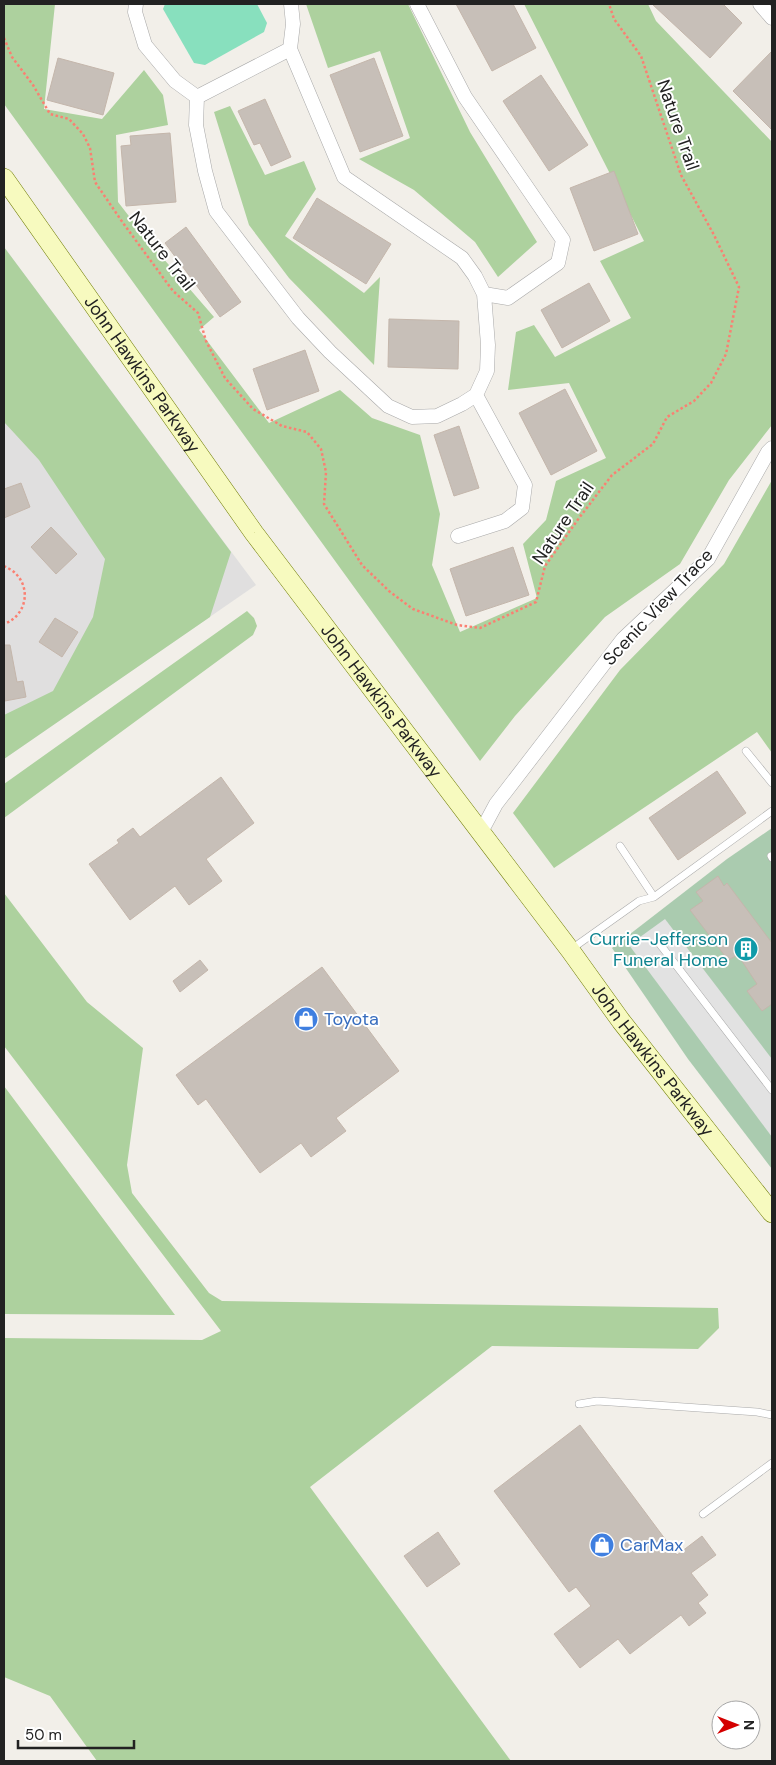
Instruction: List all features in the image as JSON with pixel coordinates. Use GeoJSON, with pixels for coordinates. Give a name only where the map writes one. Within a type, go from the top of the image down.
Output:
{"type":"FeatureCollection","features":[{"type":"Feature","properties":{"kind":"main road","name":"John Hawkins Parkway"},"geometry":{"type":"LineString","coordinates":[[4,178],[254,533],[570,950],[621,1021],[772,1213]]}},
{"type":"Feature","properties":{"kind":"street"},"geometry":{"type":"LineString","coordinates":[[136,4],[135,12],[145,44],[174,81],[197,97]]}},
{"type":"Feature","properties":{"kind":"street"},"geometry":{"type":"LineString","coordinates":[[197,97],[196,125],[205,171],[216,211],[298,318],[330,352],[388,406],[412,417],[436,416],[476,395],[487,371],[488,345],[484,294],[475,276],[462,258],[344,177],[290,49],[293,24],[291,4]]}},
{"type":"Feature","properties":{"kind":"street"},"geometry":{"type":"LineString","coordinates":[[418,4],[465,97],[562,240],[558,263],[508,298],[484,294]]}},
{"type":"Feature","properties":{"kind":"street"},"geometry":{"type":"LineString","coordinates":[[760,4],[772,18]]}},
{"type":"Feature","properties":{"kind":"street"},"geometry":{"type":"LineString","coordinates":[[197,97],[290,49]]}},
{"type":"Feature","properties":{"kind":"street"},"geometry":{"type":"LineString","coordinates":[[458,536],[505,521],[522,508],[525,485],[476,395]]}},
{"type":"Feature","properties":{"kind":"street","name":"Scenic View Trace"},"geometry":{"type":"LineString","coordinates":[[481,832],[496,804],[623,638],[708,559],[772,448]]}},
{"type":"Feature","properties":{"kind":"lane"},"geometry":{"type":"LineString","coordinates":[[746,750],[772,783]]}},
{"type":"Feature","properties":{"kind":"lane"},"geometry":{"type":"LineString","coordinates":[[570,950],[639,901],[654,897],[772,811]]}},
{"type":"Feature","properties":{"kind":"lane"},"geometry":{"type":"LineString","coordinates":[[620,846],[654,897]]}},
{"type":"Feature","properties":{"kind":"lane"},"geometry":{"type":"LineString","coordinates":[[659,943],[772,1090]]}},
{"type":"Feature","properties":{"kind":"lane"},"geometry":{"type":"LineString","coordinates":[[579,1404],[597,1400],[748,1411],[772,1415]]}},
{"type":"Feature","properties":{"kind":"lane"},"geometry":{"type":"LineString","coordinates":[[703,1514],[772,1463]]}},
{"type":"Feature","properties":{"kind":"path","name":"Nature Trail"},"geometry":{"type":"LineString","coordinates":[[4,38],[12,57],[33,85],[50,114],[69,119],[83,134],[90,148],[95,182],[174,291],[198,313],[206,341],[225,378],[252,409],[282,426],[307,432],[320,449],[326,472],[324,504],[362,565],[389,591],[413,609],[457,625],[480,628],[536,602],[545,566],[579,518],[612,476],[653,444],[667,417],[694,401],[711,383],[726,354],[739,287],[714,235],[681,175],[641,56],[614,19],[609,4]]}},
{"type":"Feature","properties":{"kind":"path"},"geometry":{"type":"LineString","coordinates":[[4,566],[17,574],[23,583],[25,594],[24,608],[13,621],[4,624]]}},
{"type":"Feature","properties":{"kind":"shaded area"},"geometry":{"type":"Polygon","coordinates":[[[4,247],[256,585],[4,759],[4,247]]]}},
{"type":"Feature","properties":{"kind":"shaded area"},"geometry":{"type":"Polygon","coordinates":[[[665,919],[772,1059],[772,1137],[629,945],[665,919]]]}},
{"type":"Feature","properties":{"kind":"green space"},"geometry":{"type":"Polygon","coordinates":[[[4,4],[55,4],[44,109],[102,119],[144,70],[163,95],[168,125],[116,135],[118,202],[149,242],[214,317],[199,330],[269,423],[340,390],[372,418],[420,435],[440,514],[432,565],[460,632],[537,598],[523,544],[546,520],[556,481],[606,458],[569,383],[508,390],[516,332],[534,325],[555,357],[631,318],[600,261],[644,241],[524,4],[648,4],[656,21],[772,142],[772,425],[729,480],[680,564],[605,617],[515,716],[480,761],[4,104],[4,4]]]}},
{"type":"Feature","properties":{"kind":"green space"},"geometry":{"type":"Polygon","coordinates":[[[165,4],[257,4],[267,23],[264,32],[205,65],[194,63],[163,9],[165,4]]]}},
{"type":"Feature","properties":{"kind":"green space"},"geometry":{"type":"Polygon","coordinates":[[[306,4],[408,4],[470,132],[537,242],[498,277],[475,242],[414,190],[359,159],[410,138],[380,51],[328,68],[306,4]]]}},
{"type":"Feature","properties":{"kind":"green space"},"geometry":{"type":"Polygon","coordinates":[[[230,106],[265,175],[304,161],[316,189],[285,236],[364,293],[380,277],[374,365],[289,278],[249,225],[214,112],[230,106]]]}},
{"type":"Feature","properties":{"kind":"green space"},"geometry":{"type":"Polygon","coordinates":[[[4,247],[231,552],[210,617],[4,759],[4,715],[53,691],[93,617],[105,559],[39,460],[4,422],[4,247]]]}},
{"type":"Feature","properties":{"kind":"green space"},"geometry":{"type":"Polygon","coordinates":[[[772,480],[772,753],[757,732],[554,868],[513,813],[620,670],[724,564],[772,480]]]}},
{"type":"Feature","properties":{"kind":"green space"},"geometry":{"type":"Polygon","coordinates":[[[247,611],[254,618],[257,626],[253,635],[4,818],[4,784],[247,611]]]}},
{"type":"Feature","properties":{"kind":"green space"},"geometry":{"type":"Polygon","coordinates":[[[772,828],[772,1169],[688,1059],[612,948],[727,859],[772,828]]]}},
{"type":"Feature","properties":{"kind":"green space"},"geometry":{"type":"Polygon","coordinates":[[[4,893],[87,1002],[143,1048],[127,1165],[132,1193],[209,1293],[222,1301],[718,1308],[719,1328],[698,1349],[492,1346],[310,1487],[511,1761],[97,1761],[50,1696],[4,1677],[4,1338],[202,1340],[221,1331],[4,1046],[4,893]]]}},
{"type":"Feature","properties":{"kind":"green space"},"geometry":{"type":"Polygon","coordinates":[[[4,1086],[175,1315],[4,1314],[4,1086]]]}},
{"type":"Feature","properties":{"kind":"building"},"geometry":{"type":"Polygon","coordinates":[[[456,4],[513,4],[536,48],[492,71],[456,4]]]}},
{"type":"Feature","properties":{"kind":"building"},"geometry":{"type":"Polygon","coordinates":[[[652,4],[723,4],[742,23],[710,58],[652,4]]]}},
{"type":"Feature","properties":{"kind":"building"},"geometry":{"type":"Polygon","coordinates":[[[772,51],[772,130],[733,91],[772,51]]]}},
{"type":"Feature","properties":{"kind":"building"},"geometry":{"type":"Polygon","coordinates":[[[58,58],[114,73],[103,115],[47,100],[58,58]]]}},
{"type":"Feature","properties":{"kind":"building"},"geometry":{"type":"Polygon","coordinates":[[[374,58],[403,136],[360,152],[330,75],[374,58]]]}},
{"type":"Feature","properties":{"kind":"building"},"geometry":{"type":"Polygon","coordinates":[[[541,75],[588,145],[549,171],[503,101],[541,75]]]}},
{"type":"Feature","properties":{"kind":"building"},"geometry":{"type":"Polygon","coordinates":[[[265,99],[291,157],[271,166],[260,143],[254,145],[238,111],[265,99]]]}},
{"type":"Feature","properties":{"kind":"building"},"geometry":{"type":"Polygon","coordinates":[[[170,133],[176,202],[126,206],[121,146],[131,145],[130,136],[170,133]]]}},
{"type":"Feature","properties":{"kind":"building"},"geometry":{"type":"Polygon","coordinates":[[[614,171],[638,234],[594,251],[570,188],[614,171]]]}},
{"type":"Feature","properties":{"kind":"building"},"geometry":{"type":"Polygon","coordinates":[[[317,198],[391,244],[366,284],[293,238],[317,198]]]}},
{"type":"Feature","properties":{"kind":"building"},"geometry":{"type":"Polygon","coordinates":[[[186,227],[241,302],[220,317],[165,243],[186,227]]]}},
{"type":"Feature","properties":{"kind":"building"},"geometry":{"type":"Polygon","coordinates":[[[589,283],[610,321],[562,348],[541,310],[589,283]]]}},
{"type":"Feature","properties":{"kind":"building"},"geometry":{"type":"Polygon","coordinates":[[[389,319],[459,321],[458,369],[388,367],[389,319]]]}},
{"type":"Feature","properties":{"kind":"building"},"geometry":{"type":"Polygon","coordinates":[[[305,350],[319,391],[267,410],[253,369],[305,350]]]}},
{"type":"Feature","properties":{"kind":"building"},"geometry":{"type":"Polygon","coordinates":[[[565,389],[597,451],[551,475],[519,413],[565,389]]]}},
{"type":"Feature","properties":{"kind":"building"},"geometry":{"type":"Polygon","coordinates":[[[459,426],[479,488],[454,496],[434,435],[459,426]]]}},
{"type":"Feature","properties":{"kind":"building"},"geometry":{"type":"Polygon","coordinates":[[[21,483],[30,507],[4,518],[4,489],[21,483]]]}},
{"type":"Feature","properties":{"kind":"building"},"geometry":{"type":"Polygon","coordinates":[[[51,527],[77,554],[56,574],[31,547],[51,527]]]}},
{"type":"Feature","properties":{"kind":"building"},"geometry":{"type":"Polygon","coordinates":[[[513,547],[529,595],[466,616],[450,569],[513,547]]]}},
{"type":"Feature","properties":{"kind":"building"},"geometry":{"type":"Polygon","coordinates":[[[55,618],[78,632],[62,657],[39,642],[55,618]]]}},
{"type":"Feature","properties":{"kind":"building"},"geometry":{"type":"Polygon","coordinates":[[[4,645],[10,645],[17,682],[23,681],[26,697],[5,701],[4,645]]]}},
{"type":"Feature","properties":{"kind":"building"},"geometry":{"type":"Polygon","coordinates":[[[717,771],[746,813],[678,860],[649,818],[717,771]]]}},
{"type":"Feature","properties":{"kind":"building"},"geometry":{"type":"Polygon","coordinates":[[[221,777],[254,823],[206,859],[222,881],[189,905],[175,886],[130,920],[89,864],[119,843],[117,840],[133,828],[140,837],[221,777]]]}},
{"type":"Feature","properties":{"kind":"building","name":"Currie-Jefferson Funeral Home"},"geometry":{"type":"Polygon","coordinates":[[[718,876],[724,886],[727,883],[772,943],[772,1004],[762,1011],[747,991],[757,984],[738,955],[728,960],[690,910],[703,901],[696,892],[718,876]]]}},
{"type":"Feature","properties":{"kind":"building"},"geometry":{"type":"Polygon","coordinates":[[[200,960],[208,970],[180,992],[173,981],[200,960]]]}},
{"type":"Feature","properties":{"kind":"building","name":"Toyota"},"geometry":{"type":"Polygon","coordinates":[[[322,967],[399,1071],[336,1118],[346,1131],[311,1157],[301,1143],[260,1173],[206,1099],[198,1105],[176,1075],[322,967]]]}},
{"type":"Feature","properties":{"kind":"building","name":"CarMax"},"geometry":{"type":"Polygon","coordinates":[[[580,1425],[677,1555],[702,1536],[716,1555],[691,1573],[708,1595],[698,1603],[706,1613],[689,1626],[681,1615],[630,1654],[618,1639],[580,1668],[554,1634],[591,1606],[576,1587],[569,1592],[494,1491],[580,1425]]]}},
{"type":"Feature","properties":{"kind":"building"},"geometry":{"type":"Polygon","coordinates":[[[438,1532],[460,1564],[427,1587],[404,1556],[438,1532]]]}},
{"type":"Feature","properties":{"kind":"place","name":"Currie-Jefferson Funeral Home"},"geometry":{"type":"Point","coordinates":[746,949]}},
{"type":"Feature","properties":{"kind":"place","name":"Toyota"},"geometry":{"type":"Point","coordinates":[306,1019]}},
{"type":"Feature","properties":{"kind":"place","name":"CarMax"},"geometry":{"type":"Point","coordinates":[602,1545]}}]}
